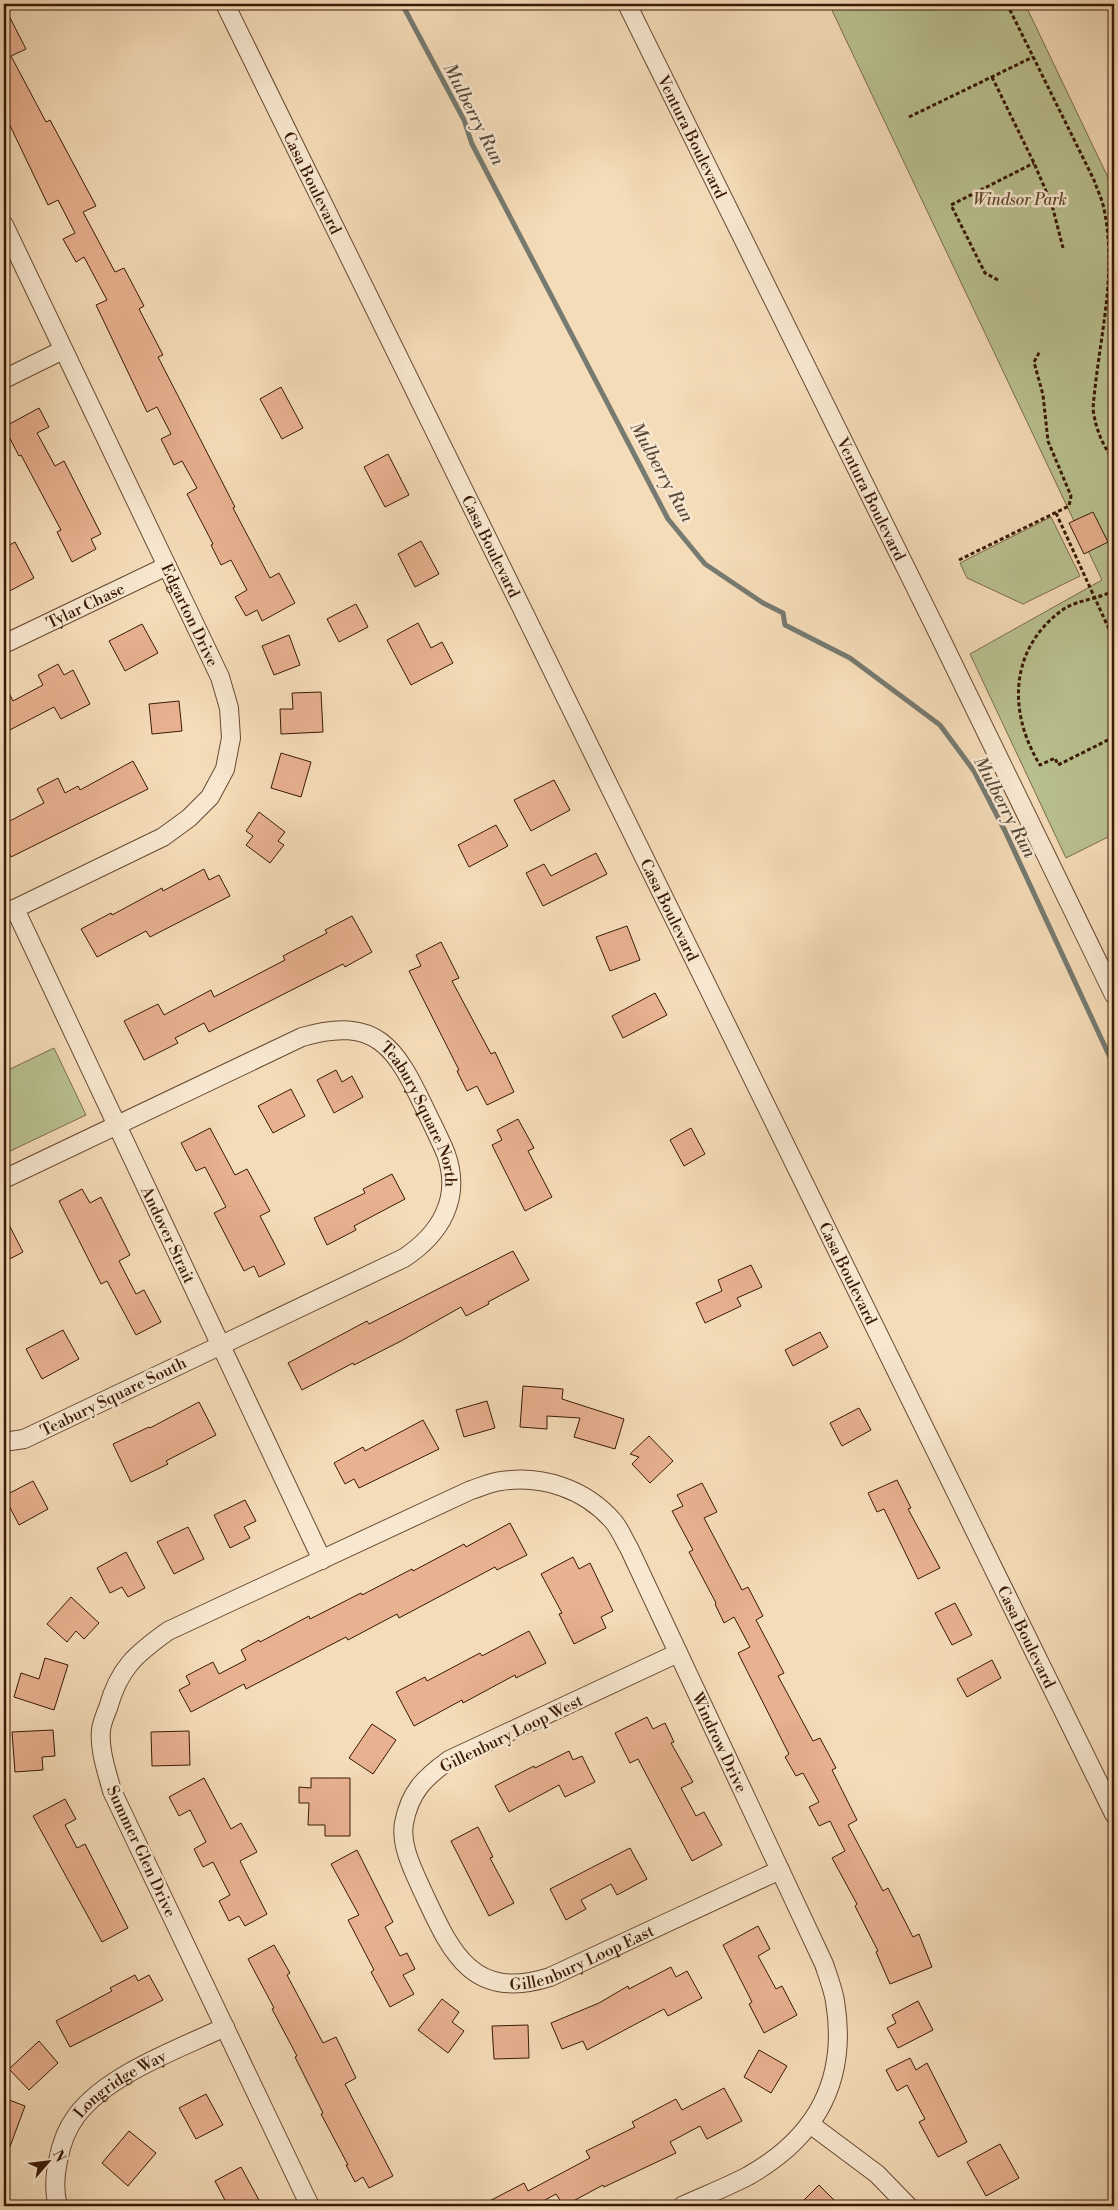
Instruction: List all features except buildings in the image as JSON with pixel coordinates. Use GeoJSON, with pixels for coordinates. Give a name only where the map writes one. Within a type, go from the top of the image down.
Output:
{"type":"FeatureCollection","features":[{"type":"Feature","properties":{"kind":"street","name":"Casa Boulevard"},"geometry":{"type":"LineString","coordinates":[[226,4],[1114,1814]]}},
{"type":"Feature","properties":{"kind":"street","name":"Ventura Boulevard"},"geometry":{"type":"LineString","coordinates":[[627,4],[939,635],[1114,995]]}},
{"type":"Feature","properties":{"kind":"street","name":"Edgarton Drive"},"geometry":{"type":"LineString","coordinates":[[4,225],[220,677],[229,708],[231,738],[224,769],[210,797],[189,818],[163,837],[9,912]]}},
{"type":"Feature","properties":{"kind":"street"},"geometry":{"type":"LineString","coordinates":[[4,379],[63,350]]}},
{"type":"Feature","properties":{"kind":"street","name":"Tylar Chase"},"geometry":{"type":"LineString","coordinates":[[4,644],[166,566]]}},
{"type":"Feature","properties":{"kind":"street","name":"Andover Strait"},"geometry":{"type":"LineString","coordinates":[[9,912],[117,1125],[322,1560]]}},
{"type":"Feature","properties":{"kind":"street","name":"Teabury Square North"},"geometry":{"type":"LineString","coordinates":[[117,1125],[302,1037],[323,1031],[342,1030],[356,1032],[380,1041],[396,1055],[411,1079],[446,1155],[450,1173],[446,1213],[436,1231],[422,1246],[404,1258],[221,1345]]}},
{"type":"Feature","properties":{"kind":"street"},"geometry":{"type":"LineString","coordinates":[[4,1179],[117,1125]]}},
{"type":"Feature","properties":{"kind":"street","name":"Teabury Square South"},"geometry":{"type":"LineString","coordinates":[[4,1442],[24,1439],[221,1345]]}},
{"type":"Feature","properties":{"kind":"street","name":"Windrow Drive"},"geometry":{"type":"LineString","coordinates":[[322,1560],[471,1490],[500,1481],[532,1480],[562,1485],[590,1501],[613,1522],[629,1548],[824,1964],[835,1999],[839,2032],[835,2074],[828,2094],[810,2124],[791,2144],[764,2166],[748,2176],[682,2206]]}},
{"type":"Feature","properties":{"kind":"street","name":"Summer Glen Drive"},"geometry":{"type":"LineString","coordinates":[[310,2206],[112,1791],[104,1760],[101,1730],[110,1699],[122,1672],[143,1649],[168,1631],[322,1560]]}},
{"type":"Feature","properties":{"kind":"street","name":"Gillenbury Loop West"},"geometry":{"type":"LineString","coordinates":[[422,1888],[411,1866],[404,1825],[409,1804],[418,1787],[433,1772],[449,1760],[678,1653]]}},
{"type":"Feature","properties":{"kind":"street","name":"Gillenbury Loop East"},"geometry":{"type":"LineString","coordinates":[[422,1888],[444,1938],[456,1956],[471,1970],[487,1979],[509,1984],[532,1983],[550,1977],[780,1870]]}},
{"type":"Feature","properties":{"kind":"street","name":"Longridge Way"},"geometry":{"type":"LineString","coordinates":[[58,2206],[55,2174],[62,2142],[77,2115],[100,2092],[125,2075],[225,2027]]}},
{"type":"Feature","properties":{"kind":"street"},"geometry":{"type":"LineString","coordinates":[[810,2124],[877,2174],[908,2206]]}},
{"type":"Feature","properties":{"kind":"path"},"geometry":{"type":"LineString","coordinates":[[1007,4],[1094,180],[1104,208],[1108,238],[1109,275],[1093,409],[1096,431],[1103,446],[1114,461]]}},
{"type":"Feature","properties":{"kind":"path"},"geometry":{"type":"LineString","coordinates":[[909,117],[1034,57]]}},
{"type":"Feature","properties":{"kind":"path"},"geometry":{"type":"LineString","coordinates":[[992,77],[1034,162],[1052,205],[1063,248]]}},
{"type":"Feature","properties":{"kind":"path"},"geometry":{"type":"LineString","coordinates":[[998,280],[985,273],[951,205],[1034,162]]}},
{"type":"Feature","properties":{"kind":"path"},"geometry":{"type":"LineString","coordinates":[[959,560],[1069,506],[1071,496],[1048,440],[1043,395],[1034,362],[1040,351]]}},
{"type":"Feature","properties":{"kind":"path"},"geometry":{"type":"LineString","coordinates":[[1056,513],[1114,640]]}},
{"type":"Feature","properties":{"kind":"path"},"geometry":{"type":"LineString","coordinates":[[1114,590],[1107,594],[1074,603],[1061,611],[1045,626],[1030,646],[1019,673],[1018,700],[1028,746],[1040,765],[1055,758],[1058,765],[1114,737]]}},
{"type":"Feature","properties":{"kind":"green space","name":"Windsor Park"},"geometry":{"type":"Polygon","coordinates":[[[829,4],[1025,4],[1114,190],[1114,834],[1066,858],[970,654],[1102,580],[829,4]]]}},
{"type":"Feature","properties":{"kind":"green space"},"geometry":{"type":"Polygon","coordinates":[[[1051,517],[1080,576],[1023,604],[967,578],[960,563],[1051,517]]]}},
{"type":"Feature","properties":{"kind":"green space"},"geometry":{"type":"Polygon","coordinates":[[[54,1048],[86,1115],[4,1154],[4,1072],[54,1048]]]}},
{"type":"Feature","properties":{"kind":"waterway","name":"Mulberry Run"},"geometry":{"type":"LineString","coordinates":[[402,4],[464,120],[472,144],[668,519],[705,564],[763,603],[783,613],[785,625],[850,658],[940,725],[974,771],[1005,831],[1114,1066]]}}]}
